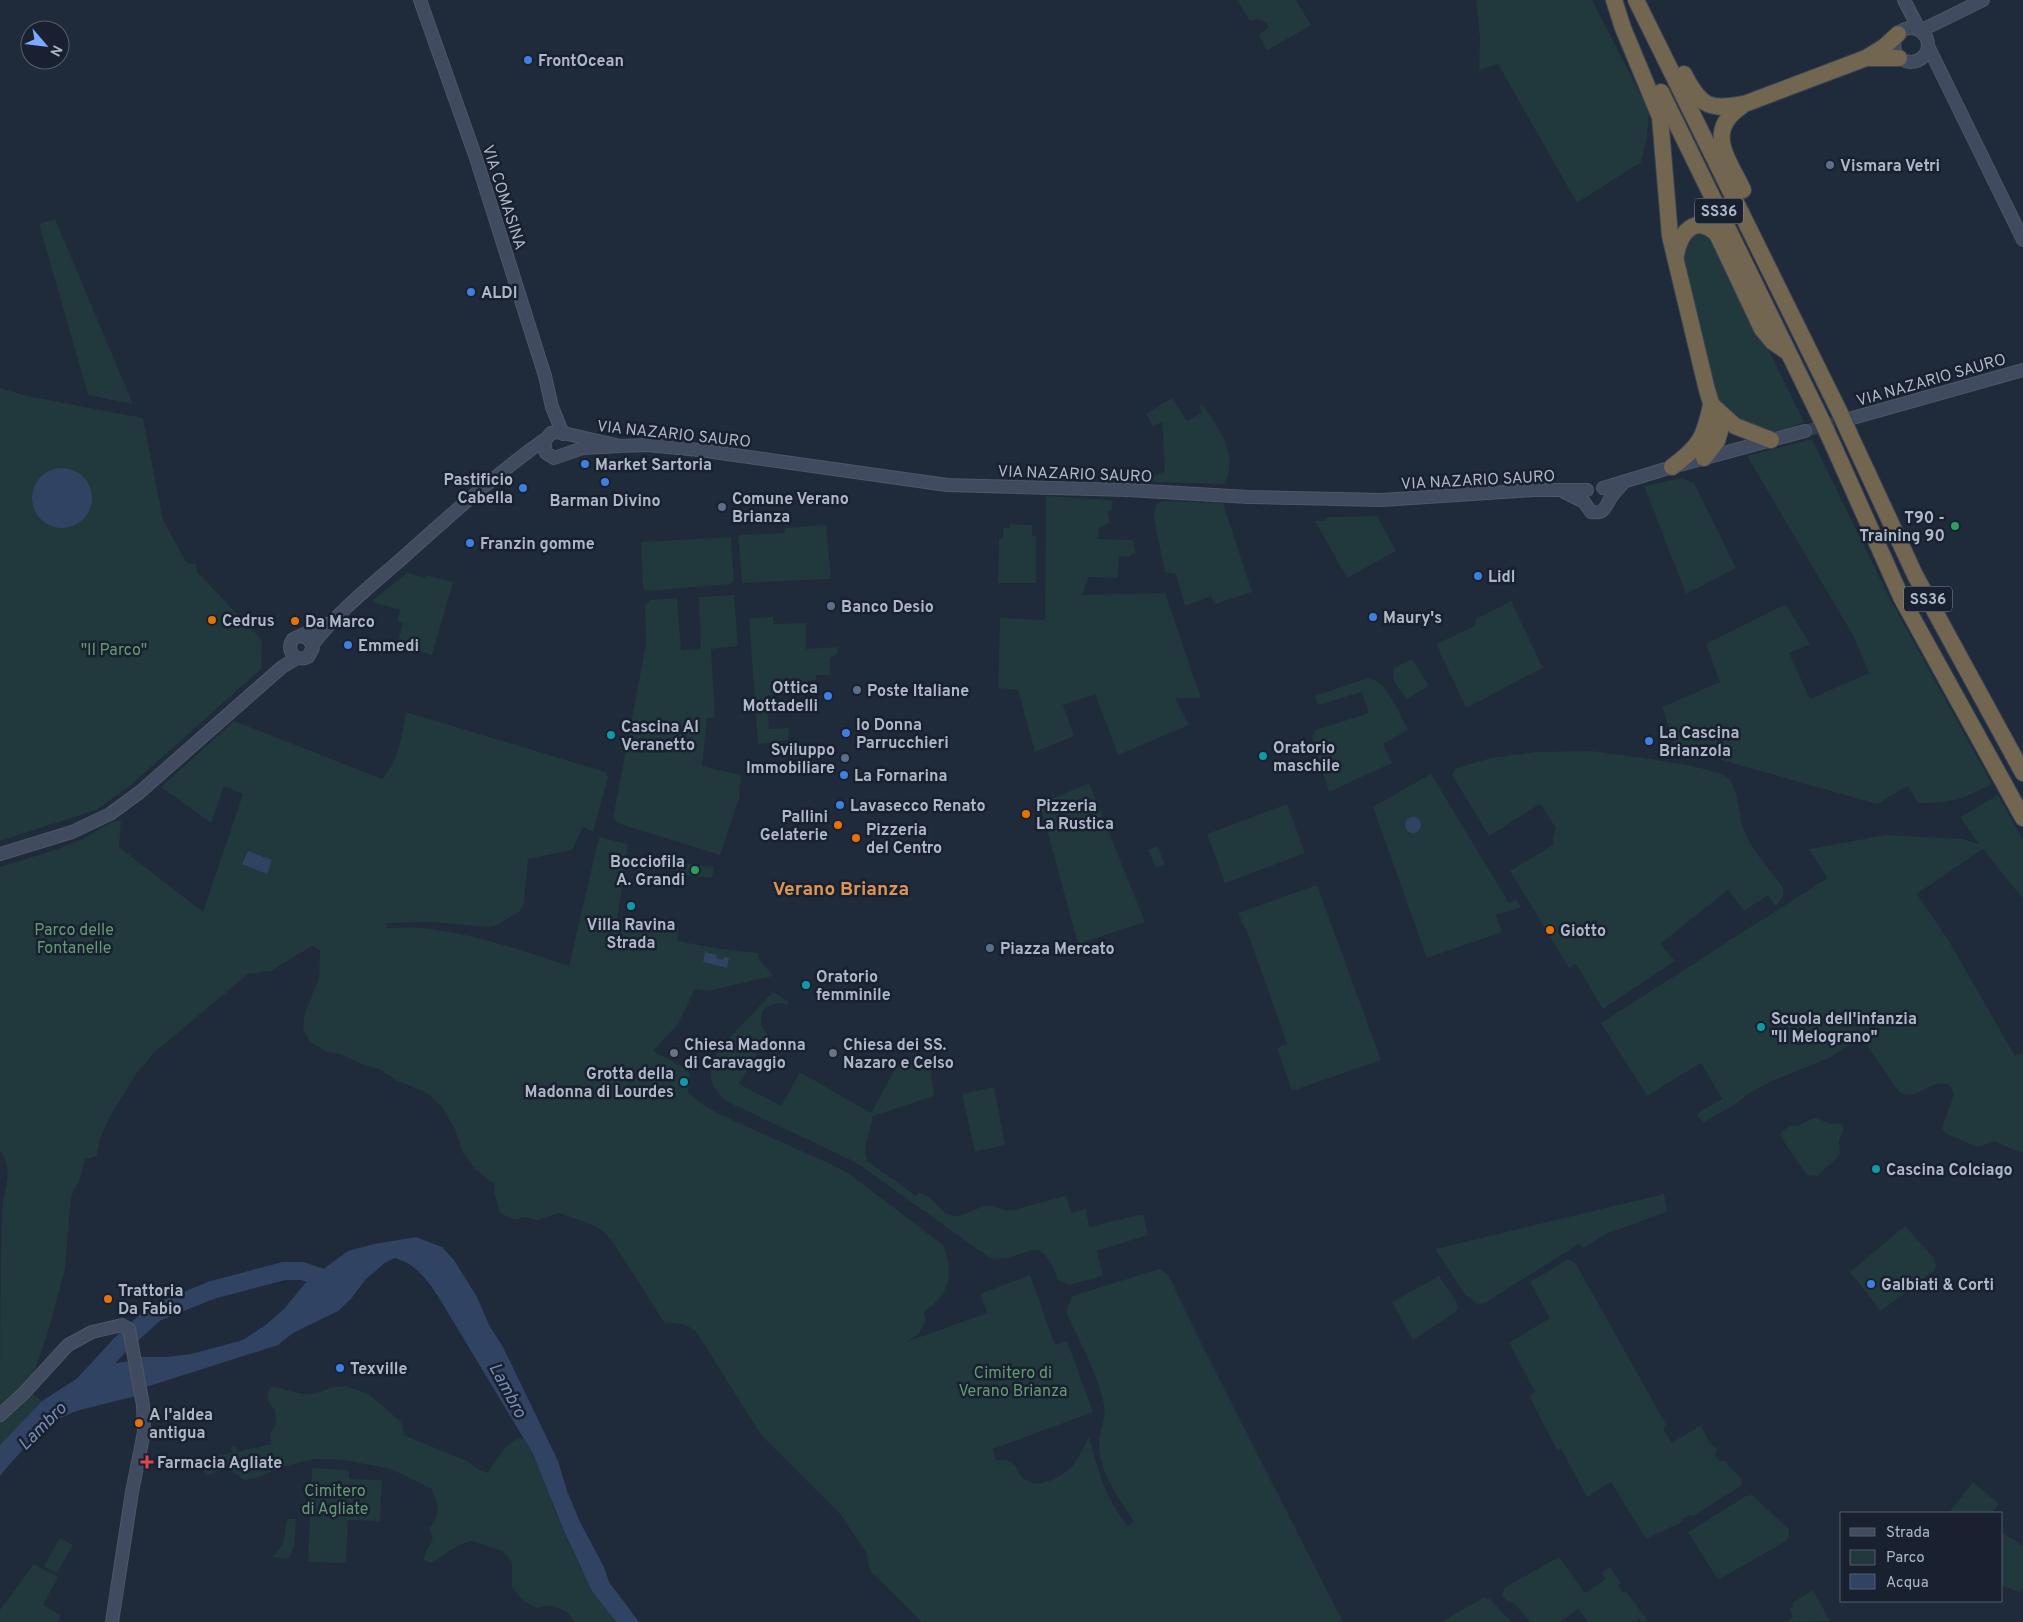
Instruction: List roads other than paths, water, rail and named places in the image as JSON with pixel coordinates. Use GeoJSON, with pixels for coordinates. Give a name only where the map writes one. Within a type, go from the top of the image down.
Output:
{"type":"FeatureCollection","features":[{"type":"Feature","properties":{"kind":"highway"},"geometry":{"type":"LineString","coordinates":[[1616,0],[1623,28],[1660,117],[1670,236],[1711,405],[1720,431],[1713,453]]}},
{"type":"Feature","properties":{"kind":"highway","name":"SS36"},"geometry":{"type":"LineString","coordinates":[[1616,0],[1822,421],[1902,599],[2023,818]]}},
{"type":"Feature","properties":{"kind":"highway","name":"SS36"},"geometry":{"type":"LineString","coordinates":[[1636,0],[1846,422],[1915,575],[2023,774]]}},
{"type":"Feature","properties":{"kind":"highway"},"geometry":{"type":"LineString","coordinates":[[1648,0],[1686,78],[1700,98],[1717,108],[1747,103],[1866,58],[1884,47],[1898,34]]}},
{"type":"Feature","properties":{"kind":"highway"},"geometry":{"type":"LineString","coordinates":[[1866,58],[1899,58]]}},
{"type":"Feature","properties":{"kind":"highway"},"geometry":{"type":"LineString","coordinates":[[1747,103],[1728,116],[1721,132],[1721,142],[1755,218],[1758,245]]}},
{"type":"Feature","properties":{"kind":"highway"},"geometry":{"type":"LineString","coordinates":[[1676,256],[1681,238],[1690,228],[1703,225],[1711,228],[1717,234],[1762,329],[1774,342],[1788,352]]}},
{"type":"Feature","properties":{"kind":"highway"},"geometry":{"type":"LineString","coordinates":[[1672,467],[1692,451],[1706,430],[1711,405]]}},
{"type":"Feature","properties":{"kind":"highway"},"geometry":{"type":"LineString","coordinates":[[1711,405],[1735,426],[1771,440]]}},
{"type":"Feature","properties":{"kind":"highway"},"geometry":{"type":"LineString","coordinates":[[1706,430],[1713,453]]}},
{"type":"Feature","properties":{"kind":"main road","name":"VIA COMASINA"},"geometry":{"type":"LineString","coordinates":[[420,0],[486,189],[545,376],[552,407],[554,439],[570,443],[567,452]]}},
{"type":"Feature","properties":{"kind":"main road"},"geometry":{"type":"LineString","coordinates":[[1904,0],[1894,46],[1899,58],[1908,62],[1918,61],[1944,79]]}},
{"type":"Feature","properties":{"kind":"main road"},"geometry":{"type":"LineString","coordinates":[[1904,0],[2023,240]]}},
{"type":"Feature","properties":{"kind":"main road"},"geometry":{"type":"LineString","coordinates":[[1918,61],[1925,55],[1925,39],[1942,22],[1983,0]]}},
{"type":"Feature","properties":{"kind":"main road"},"geometry":{"type":"LineString","coordinates":[[1898,34],[1902,30],[1911,28],[1925,39]]}},
{"type":"Feature","properties":{"kind":"main road","name":"VIA NAZARIO SAURO"},"geometry":{"type":"LineString","coordinates":[[1846,422],[2023,370]]}},
{"type":"Feature","properties":{"kind":"main road"},"geometry":{"type":"LineString","coordinates":[[1606,494],[1595,486],[1585,496],[1588,509],[1596,512],[1604,510],[1606,494],[1624,482],[1713,453],[1805,431]]}},
{"type":"Feature","properties":{"kind":"main road"},"geometry":{"type":"LineString","coordinates":[[554,439],[550,456],[558,458],[567,452],[584,448],[620,446]]}},
{"type":"Feature","properties":{"kind":"main road"},"geometry":{"type":"LineString","coordinates":[[293,653],[308,657],[312,653],[313,644],[333,620],[441,523],[520,457],[554,439]]}},
{"type":"Feature","properties":{"kind":"main road","name":"VIA NAZARIO SAURO"},"geometry":{"type":"LineString","coordinates":[[554,439],[620,446],[647,445],[700,450],[947,486],[1128,490],[1249,497],[1382,500],[1535,490],[1562,491],[1585,496]]}},
{"type":"Feature","properties":{"kind":"main road"},"geometry":{"type":"LineString","coordinates":[[0,854],[72,832],[94,823],[140,792],[262,684],[293,653],[294,639],[333,620]]}},
{"type":"Feature","properties":{"kind":"main road"},"geometry":{"type":"LineString","coordinates":[[302,636],[309,639],[313,644]]}},
{"type":"Feature","properties":{"kind":"main road"},"geometry":{"type":"LineString","coordinates":[[0,1415],[24,1393],[68,1345],[92,1332],[122,1325],[129,1329],[142,1396],[144,1432],[132,1492],[112,1622]]}},
{"type":"Feature","properties":{"kind":"water"},"geometry":{"type":"Polygon","coordinates":[[[62,468],[79,473],[87,481],[92,498],[87,515],[79,523],[62,528],[45,523],[37,515],[32,498],[37,481],[45,473],[62,468]]]}},
{"type":"Feature","properties":{"kind":"water"},"geometry":{"type":"Polygon","coordinates":[[[1410,817],[1416,817],[1421,822],[1419,831],[1410,833],[1405,828],[1405,822],[1410,817]]]}},
{"type":"Feature","properties":{"kind":"water"},"geometry":{"type":"Polygon","coordinates":[[[248,851],[272,860],[267,874],[242,864],[248,851]]]}},
{"type":"Feature","properties":{"kind":"water"},"geometry":{"type":"Polygon","coordinates":[[[705,952],[717,955],[716,958],[723,960],[724,957],[729,958],[727,968],[703,962],[705,952]]]}},
{"type":"Feature","properties":{"kind":"water"},"geometry":{"type":"Polygon","coordinates":[[[416,1237],[442,1247],[454,1260],[477,1297],[489,1325],[503,1347],[558,1461],[567,1491],[580,1522],[604,1567],[609,1582],[639,1622],[616,1622],[592,1591],[563,1529],[533,1454],[434,1291],[418,1271],[403,1261],[395,1258],[385,1263],[366,1279],[350,1300],[338,1311],[293,1333],[278,1345],[146,1387],[140,1357],[166,1357],[191,1354],[243,1340],[267,1324],[284,1309],[307,1281],[348,1251],[374,1244],[416,1237]]]}},
{"type":"Feature","properties":{"kind":"water"},"geometry":{"type":"Polygon","coordinates":[[[129,1361],[136,1396],[80,1410],[56,1421],[36,1437],[0,1476],[0,1445],[42,1401],[98,1366],[129,1361]]]}},
{"type":"Feature","properties":{"kind":"waterway","name":"Lambro"},"geometry":{"type":"LineString","coordinates":[[85,1383],[119,1346],[155,1313],[212,1290],[284,1271],[302,1271],[332,1281]]}},
{"type":"Feature","properties":{"kind":"tunnel"},"geometry":{"type":"LineString","coordinates":[[1805,431],[1849,419]]}},
{"type":"Feature","properties":{"kind":"place","name":"FrontOcean"},"geometry":{"type":"Point","coordinates":[528,60]}},
{"type":"Feature","properties":{"kind":"place","name":"Vismara Vetri"},"geometry":{"type":"Point","coordinates":[1830,165]}},
{"type":"Feature","properties":{"kind":"place","name":"ALDI"},"geometry":{"type":"Point","coordinates":[471,292]}},
{"type":"Feature","properties":{"kind":"place","name":"Market Sartoria"},"geometry":{"type":"Point","coordinates":[585,464]}},
{"type":"Feature","properties":{"kind":"place","name":"Barman Divino"},"geometry":{"type":"Point","coordinates":[605,482]}},
{"type":"Feature","properties":{"kind":"place","name":"Pastificio Cabella"},"geometry":{"type":"Point","coordinates":[523,488]}},
{"type":"Feature","properties":{"kind":"place","name":"Comune Verano Brianza"},"geometry":{"type":"Point","coordinates":[722,507]}},
{"type":"Feature","properties":{"kind":"place","name":"T90 - Training 90"},"geometry":{"type":"Point","coordinates":[1955,526]}},
{"type":"Feature","properties":{"kind":"place","name":"Franzin gomme"},"geometry":{"type":"Point","coordinates":[470,543]}},
{"type":"Feature","properties":{"kind":"place","name":"Lidl"},"geometry":{"type":"Point","coordinates":[1478,576]}},
{"type":"Feature","properties":{"kind":"place","name":"Banco Desio"},"geometry":{"type":"Point","coordinates":[831,606]}},
{"type":"Feature","properties":{"kind":"place","name":"Maury's"},"geometry":{"type":"Point","coordinates":[1373,617]}},
{"type":"Feature","properties":{"kind":"place","name":"Cedrus"},"geometry":{"type":"Point","coordinates":[212,620]}},
{"type":"Feature","properties":{"kind":"place","name":"Da Marco"},"geometry":{"type":"Point","coordinates":[295,621]}},
{"type":"Feature","properties":{"kind":"place","name":"Emmedi"},"geometry":{"type":"Point","coordinates":[348,645]}},
{"type":"Feature","properties":{"kind":"place","name":"Poste Italiane"},"geometry":{"type":"Point","coordinates":[857,690]}},
{"type":"Feature","properties":{"kind":"place","name":"Ottica Mottadelli"},"geometry":{"type":"Point","coordinates":[828,696]}},
{"type":"Feature","properties":{"kind":"place","name":"Io Donna Parrucchieri"},"geometry":{"type":"Point","coordinates":[846,733]}},
{"type":"Feature","properties":{"kind":"place","name":"Cascina Al Veranetto"},"geometry":{"type":"Point","coordinates":[611,735]}},
{"type":"Feature","properties":{"kind":"place","name":"La Cascina Brianzola"},"geometry":{"type":"Point","coordinates":[1649,741]}},
{"type":"Feature","properties":{"kind":"place","name":"Oratorio maschile"},"geometry":{"type":"Point","coordinates":[1263,756]}},
{"type":"Feature","properties":{"kind":"place","name":"Sviluppo Immobiliare"},"geometry":{"type":"Point","coordinates":[845,758]}},
{"type":"Feature","properties":{"kind":"place","name":"La Fornarina"},"geometry":{"type":"Point","coordinates":[844,775]}},
{"type":"Feature","properties":{"kind":"place","name":"Lavasecco Renato"},"geometry":{"type":"Point","coordinates":[840,805]}},
{"type":"Feature","properties":{"kind":"place","name":"Pizzeria La Rustica"},"geometry":{"type":"Point","coordinates":[1026,814]}},
{"type":"Feature","properties":{"kind":"place","name":"Pallini Gelaterie"},"geometry":{"type":"Point","coordinates":[838,825]}},
{"type":"Feature","properties":{"kind":"place","name":"Pizzeria del Centro"},"geometry":{"type":"Point","coordinates":[856,838]}},
{"type":"Feature","properties":{"kind":"place","name":"Bocciofila A. Grandi"},"geometry":{"type":"Point","coordinates":[695,870]}},
{"type":"Feature","properties":{"kind":"place","name":"Villa Ravina Strada"},"geometry":{"type":"Point","coordinates":[631,906]}},
{"type":"Feature","properties":{"kind":"place","name":"Giotto"},"geometry":{"type":"Point","coordinates":[1550,930]}},
{"type":"Feature","properties":{"kind":"place","name":"Piazza Mercato"},"geometry":{"type":"Point","coordinates":[990,948]}},
{"type":"Feature","properties":{"kind":"place","name":"Oratorio femminile"},"geometry":{"type":"Point","coordinates":[806,985]}},
{"type":"Feature","properties":{"kind":"place","name":"Scuola dell'infanzia \"Il Melograno\""},"geometry":{"type":"Point","coordinates":[1761,1027]}},
{"type":"Feature","properties":{"kind":"place","name":"Chiesa Madonna di Caravaggio"},"geometry":{"type":"Point","coordinates":[674,1053]}},
{"type":"Feature","properties":{"kind":"place","name":"Chiesa dei SS. Nazaro e Celso"},"geometry":{"type":"Point","coordinates":[833,1053]}},
{"type":"Feature","properties":{"kind":"place","name":"Grotta della Madonna di Lourdes"},"geometry":{"type":"Point","coordinates":[684,1082]}},
{"type":"Feature","properties":{"kind":"place","name":"Cascina Colciago"},"geometry":{"type":"Point","coordinates":[1876,1169]}},
{"type":"Feature","properties":{"kind":"place","name":"Galbiati & Corti"},"geometry":{"type":"Point","coordinates":[1871,1284]}},
{"type":"Feature","properties":{"kind":"place","name":"Trattoria Da Fabio"},"geometry":{"type":"Point","coordinates":[108,1299]}},
{"type":"Feature","properties":{"kind":"place","name":"Texville"},"geometry":{"type":"Point","coordinates":[340,1368]}},
{"type":"Feature","properties":{"kind":"place","name":"A l'aldea antigua"},"geometry":{"type":"Point","coordinates":[139,1423]}},
{"type":"Feature","properties":{"kind":"place","name":"Farmacia Agliate"},"geometry":{"type":"Point","coordinates":[147,1462]}},
{"type":"Feature","properties":{"kind":"district","name":"Verano Brianza"},"geometry":{"type":"Point","coordinates":[841,888]}},
{"type":"Feature","properties":{"kind":"park label","name":"\"Il Parco\""},"geometry":{"type":"Point","coordinates":[114,649]}},
{"type":"Feature","properties":{"kind":"park label","name":"Parco delle Fontanelle"},"geometry":{"type":"Point","coordinates":[74,938]}},
{"type":"Feature","properties":{"kind":"park label","name":"Cimitero di Verano Brianza"},"geometry":{"type":"Point","coordinates":[1013,1381]}},
{"type":"Feature","properties":{"kind":"park label","name":"Cimitero di Agliate"},"geometry":{"type":"Point","coordinates":[335,1499]}}]}
